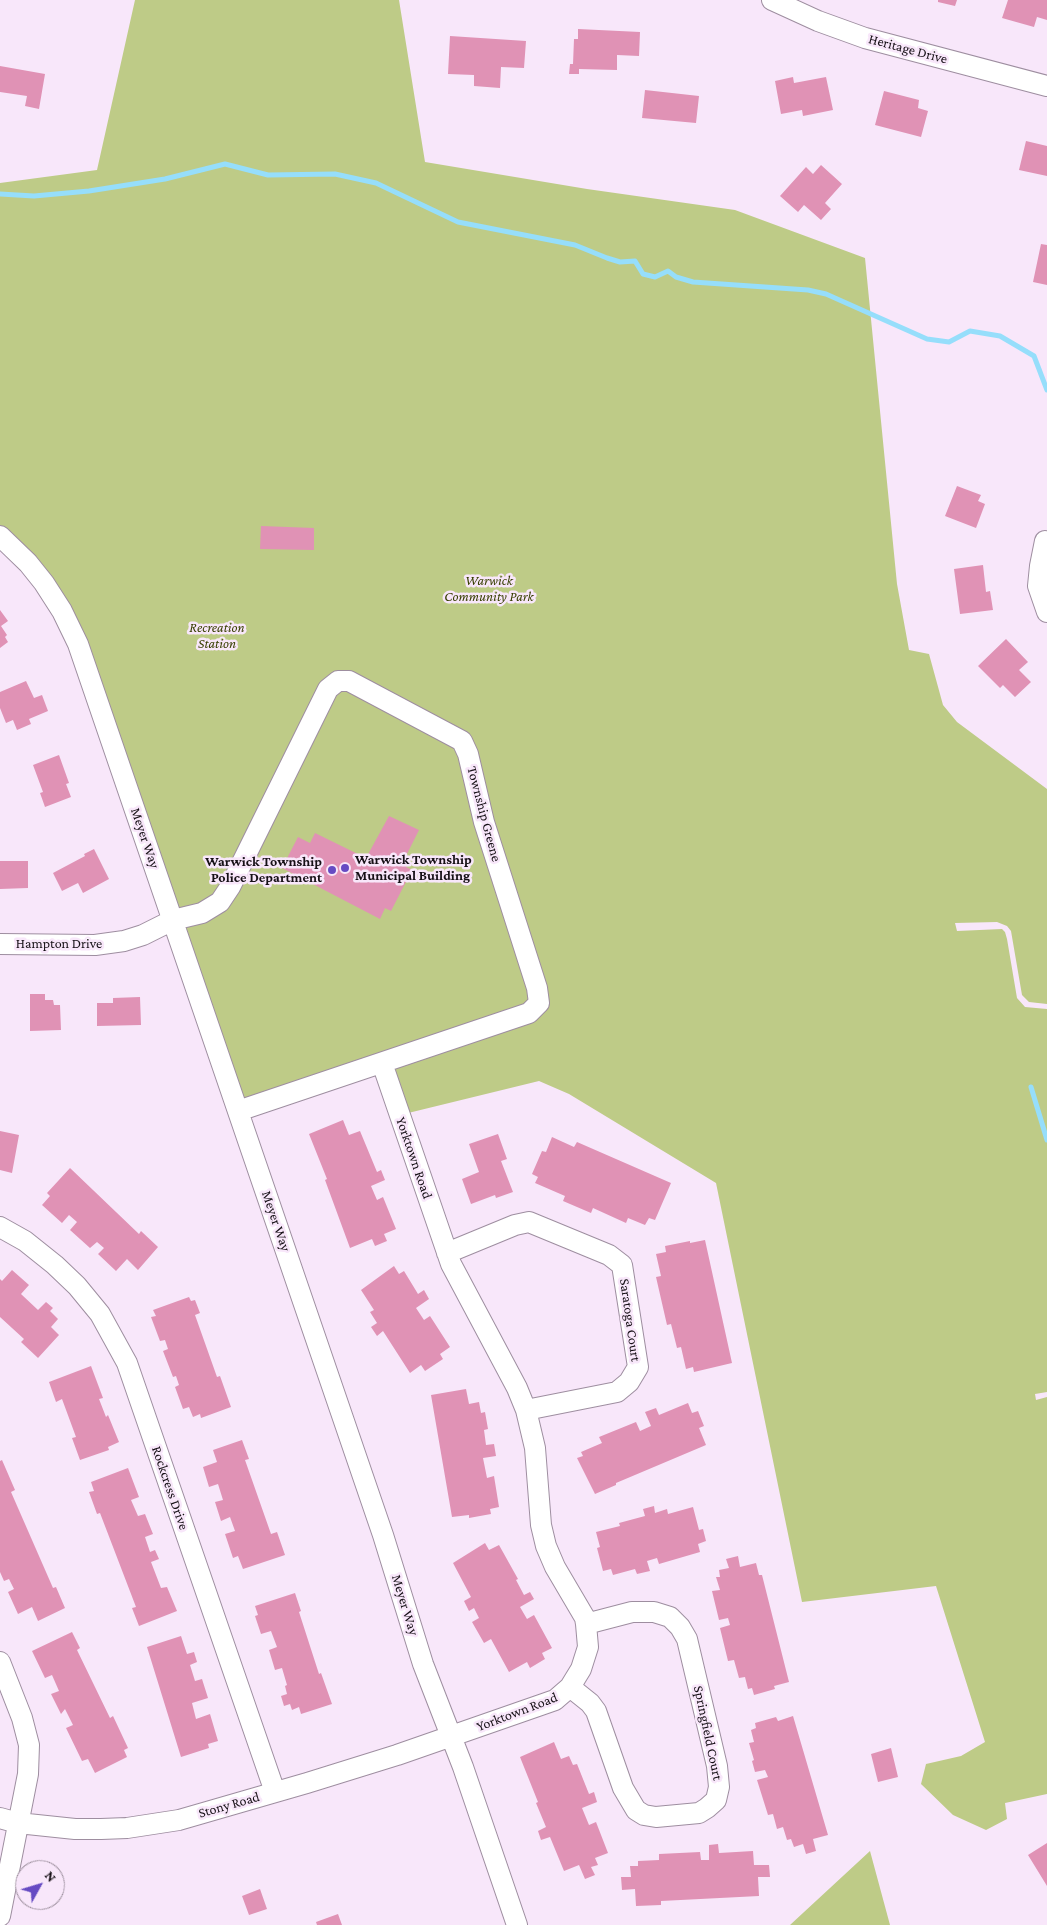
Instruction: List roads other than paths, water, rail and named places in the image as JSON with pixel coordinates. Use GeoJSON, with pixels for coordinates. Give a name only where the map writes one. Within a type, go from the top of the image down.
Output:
{"type":"FeatureCollection","features":[{"type":"Feature","properties":{"kind":"street","name":"Heritage Drive"},"geometry":{"type":"LineString","coordinates":[[772,0],[818,21],[865,38],[1047,86]]}},
{"type":"Feature","properties":{"kind":"street","name":"Meyer Way"},"geometry":{"type":"LineString","coordinates":[[0,536],[28,562],[44,583],[62,611],[78,644],[384,1535],[424,1664],[517,1925]]}},
{"type":"Feature","properties":{"kind":"street"},"geometry":{"type":"LineString","coordinates":[[1045,541],[1038,586],[1047,612]]}},
{"type":"Feature","properties":{"kind":"street","name":"Township Greene"},"geometry":{"type":"LineString","coordinates":[[173,920],[202,913],[220,902],[233,881],[328,689],[338,681],[349,681],[462,740],[468,754],[484,822],[537,988],[539,1003],[529,1012],[238,1111]]}},
{"type":"Feature","properties":{"kind":"street","name":"Hampton Drive"},"geometry":{"type":"LineString","coordinates":[[0,944],[105,944],[143,935],[173,920]]}},
{"type":"Feature","properties":{"kind":"street","name":"Yorktown Road"},"geometry":{"type":"LineString","coordinates":[[382,1063],[449,1258],[517,1388],[526,1410]]}},
{"type":"Feature","properties":{"kind":"street","name":"Saratoga Court"},"geometry":{"type":"LineString","coordinates":[[449,1258],[515,1225],[529,1222],[610,1255],[622,1266],[638,1367],[630,1382],[617,1392],[526,1410]]}},
{"type":"Feature","properties":{"kind":"street","name":"Rockcress Drive"},"geometry":{"type":"LineString","coordinates":[[0,1227],[25,1241],[56,1265],[77,1286],[100,1314],[127,1363],[275,1792]]}},
{"type":"Feature","properties":{"kind":"street"},"geometry":{"type":"LineString","coordinates":[[526,1410],[532,1435],[541,1525],[546,1546],[554,1567],[585,1618],[586,1624]]}},
{"type":"Feature","properties":{"kind":"street","name":"Springfield Court"},"geometry":{"type":"LineString","coordinates":[[570,1687],[590,1703],[596,1711],[623,1788],[636,1810],[644,1815],[656,1817],[699,1813],[716,1800],[719,1787],[717,1766],[687,1639],[680,1627],[670,1617],[654,1612],[632,1612],[586,1624]]}},
{"type":"Feature","properties":{"kind":"street","name":"Yorktown Road"},"geometry":{"type":"LineString","coordinates":[[451,1736],[555,1700],[570,1687],[581,1669],[587,1650],[586,1624]]}},
{"type":"Feature","properties":{"kind":"street"},"geometry":{"type":"LineString","coordinates":[[0,1662],[22,1718],[29,1745],[28,1774],[9,1820],[0,1916]]}},
{"type":"Feature","properties":{"kind":"street","name":"Stony Road"},"geometry":{"type":"LineString","coordinates":[[9,1820],[75,1828],[127,1828],[179,1820],[275,1792],[451,1736]]}},
{"type":"Feature","properties":{"kind":"waterway"},"geometry":{"type":"LineString","coordinates":[[0,194],[34,196],[89,191],[165,179],[225,164],[268,175],[335,174],[376,183],[458,222],[575,245],[620,262],[635,261],[643,274],[655,277],[668,271],[676,277],[693,282],[808,290],[826,294],[927,339],[949,342],[970,331],[1000,336],[1034,356],[1047,390]]}},
{"type":"Feature","properties":{"kind":"waterway"},"geometry":{"type":"LineString","coordinates":[[1031,1087],[1047,1140]]}},
{"type":"Feature","properties":{"kind":"place","name":"Warwick Township Municipal Building"},"geometry":{"type":"Point","coordinates":[345,868]}},
{"type":"Feature","properties":{"kind":"place","name":"Warwick Township Police Department"},"geometry":{"type":"Point","coordinates":[332,870]}},
{"type":"Feature","properties":{"kind":"park label","name":"Warwick Community Park"},"geometry":{"type":"Point","coordinates":[489,590]}},
{"type":"Feature","properties":{"kind":"park label","name":"Recreation Station"},"geometry":{"type":"Point","coordinates":[217,636]}}]}
